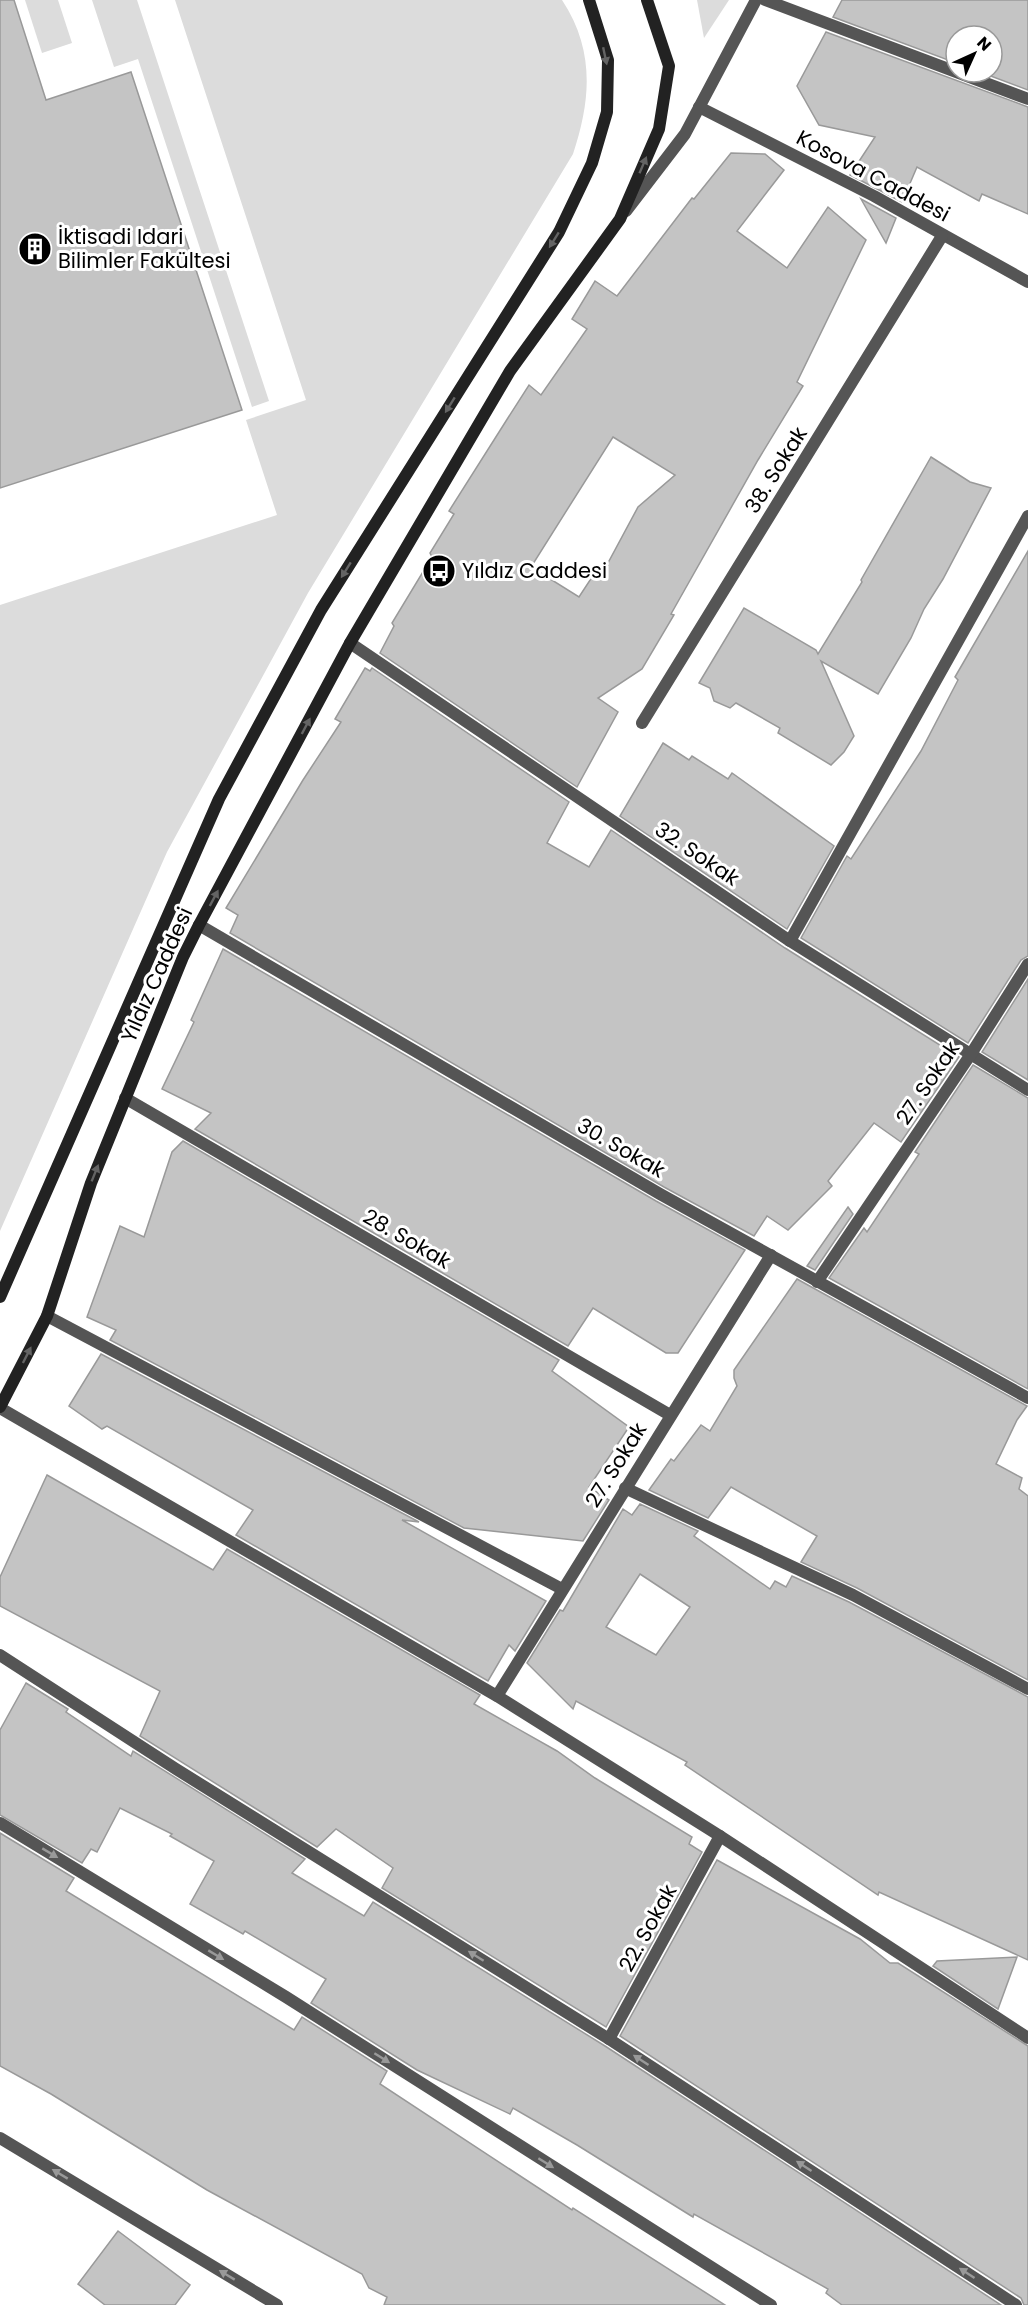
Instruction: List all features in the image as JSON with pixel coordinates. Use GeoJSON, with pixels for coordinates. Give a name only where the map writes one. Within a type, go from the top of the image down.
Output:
{"type":"FeatureCollection","features":[{"type":"Feature","properties":{"kind":"main road","name":"Yıldız Caddesi"},"geometry":{"type":"LineString","coordinates":[[0,1297],[106,1053],[225,789],[321,610],[559,232],[587,173],[607,112],[608,60],[589,0]]}},
{"type":"Feature","properties":{"kind":"main road"},"geometry":{"type":"LineString","coordinates":[[620,219],[659,129],[669,66],[647,0]]}},
{"type":"Feature","properties":{"kind":"main road","name":"Yıldız Caddesi"},"geometry":{"type":"LineString","coordinates":[[0,1408],[47,1316],[91,1182],[183,957],[199,925],[350,643],[510,371],[620,219]]}},
{"type":"Feature","properties":{"kind":"street","name":"Yıldız Caddesi"},"geometry":{"type":"LineString","coordinates":[[620,219],[685,134],[756,0]]}},
{"type":"Feature","properties":{"kind":"street"},"geometry":{"type":"LineString","coordinates":[[765,0],[1028,99]]}},
{"type":"Feature","properties":{"kind":"street","name":"Kosova Caddesi"},"geometry":{"type":"LineString","coordinates":[[699,107],[874,196],[1028,282]]}},
{"type":"Feature","properties":{"kind":"street","name":"38. Sokak"},"geometry":{"type":"LineString","coordinates":[[642,723],[942,236]]}},
{"type":"Feature","properties":{"kind":"street"},"geometry":{"type":"LineString","coordinates":[[790,941],[1028,516]]}},
{"type":"Feature","properties":{"kind":"street","name":"32. Sokak"},"geometry":{"type":"LineString","coordinates":[[350,643],[790,941],[1028,1090]]}},
{"type":"Feature","properties":{"kind":"street","name":"30. Sokak"},"geometry":{"type":"LineString","coordinates":[[199,925],[650,1188],[1028,1398]]}},
{"type":"Feature","properties":{"kind":"street","name":"27. Sokak"},"geometry":{"type":"LineString","coordinates":[[817,1282],[971,1054],[1028,964]]}},
{"type":"Feature","properties":{"kind":"street","name":"28. Sokak"},"geometry":{"type":"LineString","coordinates":[[124,1098],[670,1415]]}},
{"type":"Feature","properties":{"kind":"street","name":"27. Sokak"},"geometry":{"type":"LineString","coordinates":[[497,1696],[771,1255]]}},
{"type":"Feature","properties":{"kind":"street"},"geometry":{"type":"LineString","coordinates":[[47,1316],[562,1589]]}},
{"type":"Feature","properties":{"kind":"street"},"geometry":{"type":"LineString","coordinates":[[0,1408],[497,1696],[720,1836],[1028,2038]]}},
{"type":"Feature","properties":{"kind":"street"},"geometry":{"type":"LineString","coordinates":[[625,1488],[853,1595],[1028,1689]]}},
{"type":"Feature","properties":{"kind":"street"},"geometry":{"type":"LineString","coordinates":[[0,1654],[176,1769],[609,2039],[1016,2305]]}},
{"type":"Feature","properties":{"kind":"street"},"geometry":{"type":"LineString","coordinates":[[0,1823],[286,1997],[771,2305]]}},
{"type":"Feature","properties":{"kind":"street","name":"22. Sokak"},"geometry":{"type":"LineString","coordinates":[[609,2039],[720,1836]]}},
{"type":"Feature","properties":{"kind":"street"},"geometry":{"type":"LineString","coordinates":[[0,2138],[277,2305]]}},
{"type":"Feature","properties":{"kind":"shaded area"},"geometry":{"type":"Polygon","coordinates":[[[25,0],[58,0],[72,43],[42,53],[25,0]]]}},
{"type":"Feature","properties":{"kind":"shaded area"},"geometry":{"type":"Polygon","coordinates":[[[92,0],[137,0],[269,401],[252,407],[138,59],[114,67],[92,0]]]}},
{"type":"Feature","properties":{"kind":"shaded area"},"geometry":{"type":"Polygon","coordinates":[[[175,0],[562,0],[573,19],[585,56],[587,76],[584,114],[573,154],[308,593],[167,852],[0,1231],[0,605],[277,515],[246,420],[306,400],[175,0]]]}},
{"type":"Feature","properties":{"kind":"shaded area"},"geometry":{"type":"Polygon","coordinates":[[[697,0],[729,0],[704,38],[697,0]]]}},
{"type":"Feature","properties":{"kind":"building","name":"İktisadi Idari Bilimler Fakültesi"},"geometry":{"type":"Polygon","coordinates":[[[0,0],[14,0],[46,100],[131,72],[242,410],[0,488],[0,0]]]}},
{"type":"Feature","properties":{"kind":"building"},"geometry":{"type":"Polygon","coordinates":[[[842,0],[1028,0],[1028,90],[1004,81],[1004,24],[944,24],[944,59],[833,17],[842,0]]]}},
{"type":"Feature","properties":{"kind":"building"},"geometry":{"type":"Polygon","coordinates":[[[826,32],[944,76],[944,84],[966,84],[1028,107],[1028,214],[982,194],[979,201],[917,167],[902,202],[850,175],[875,137],[819,125],[797,86],[826,32]]]}},
{"type":"Feature","properties":{"kind":"building"},"geometry":{"type":"Polygon","coordinates":[[[731,153],[765,154],[784,170],[737,231],[787,268],[828,207],[866,240],[797,382],[803,386],[758,460],[671,614],[674,615],[642,669],[598,698],[618,712],[577,787],[380,653],[394,626],[392,623],[432,557],[430,553],[454,514],[449,511],[529,385],[541,395],[587,329],[572,319],[595,281],[617,296],[692,198],[694,199],[731,153]],[[613,437],[531,567],[579,597],[596,571],[602,574],[638,507],[675,475],[613,437]]]}},
{"type":"Feature","properties":{"kind":"building"},"geometry":{"type":"Polygon","coordinates":[[[861,199],[896,218],[886,243],[861,199]]]}},
{"type":"Feature","properties":{"kind":"building"},"geometry":{"type":"Polygon","coordinates":[[[931,457],[970,482],[991,488],[943,579],[924,609],[911,638],[878,694],[821,661],[854,736],[844,752],[831,765],[778,733],[780,728],[736,703],[730,708],[714,701],[710,688],[699,683],[744,608],[816,650],[818,654],[862,582],[861,580],[931,457]]]}},
{"type":"Feature","properties":{"kind":"building"},"geometry":{"type":"Polygon","coordinates":[[[1028,551],[1028,956],[1021,960],[968,1043],[801,938],[847,856],[851,859],[921,751],[958,680],[955,677],[1028,551]]]}},
{"type":"Feature","properties":{"kind":"building"},"geometry":{"type":"Polygon","coordinates":[[[365,668],[370,671],[372,668],[569,802],[547,843],[589,867],[611,830],[785,948],[959,1057],[901,1142],[874,1123],[828,1181],[832,1186],[788,1230],[767,1216],[754,1236],[664,1187],[230,933],[238,915],[226,908],[303,780],[341,722],[335,719],[365,668]]]}},
{"type":"Feature","properties":{"kind":"building"},"geometry":{"type":"Polygon","coordinates":[[[663,743],[689,760],[692,756],[728,779],[732,773],[834,846],[787,929],[620,816],[663,743]]]}},
{"type":"Feature","properties":{"kind":"building"},"geometry":{"type":"Polygon","coordinates":[[[223,949],[656,1201],[745,1250],[678,1353],[666,1353],[593,1308],[568,1346],[195,1129],[211,1113],[162,1089],[194,1022],[191,1020],[223,949]]]}},
{"type":"Feature","properties":{"kind":"building"},"geometry":{"type":"Polygon","coordinates":[[[1028,979],[1028,1080],[982,1052],[1028,979]]]}},
{"type":"Feature","properties":{"kind":"building"},"geometry":{"type":"Polygon","coordinates":[[[973,1065],[1028,1098],[1028,1389],[829,1278],[864,1228],[867,1232],[919,1154],[915,1152],[973,1065]]]}},
{"type":"Feature","properties":{"kind":"building"},"geometry":{"type":"Polygon","coordinates":[[[183,1141],[559,1360],[552,1371],[629,1427],[589,1487],[609,1500],[583,1541],[464,1528],[110,1340],[116,1330],[87,1317],[120,1226],[144,1237],[172,1152],[183,1141]]]}},
{"type":"Feature","properties":{"kind":"building"},"geometry":{"type":"Polygon","coordinates":[[[848,1207],[853,1214],[815,1270],[807,1266],[848,1207]]]}},
{"type":"Feature","properties":{"kind":"building"},"geometry":{"type":"Polygon","coordinates":[[[797,1279],[1027,1406],[1017,1420],[996,1464],[1022,1478],[1019,1489],[1028,1496],[1028,1680],[857,1588],[801,1562],[817,1536],[731,1487],[708,1518],[649,1490],[671,1459],[674,1461],[701,1425],[710,1431],[737,1386],[734,1370],[797,1279]]]}},
{"type":"Feature","properties":{"kind":"building"},"geometry":{"type":"Polygon","coordinates":[[[101,1354],[419,1522],[402,1520],[546,1601],[515,1651],[509,1645],[488,1681],[236,1535],[253,1510],[107,1426],[102,1429],[69,1406],[101,1354]]]}},
{"type":"Feature","properties":{"kind":"building"},"geometry":{"type":"Polygon","coordinates":[[[47,1475],[213,1570],[227,1549],[480,1695],[474,1704],[557,1751],[595,1778],[692,1837],[689,1844],[702,1852],[606,2027],[382,1888],[393,1868],[336,1829],[317,1847],[140,1736],[160,1691],[0,1606],[0,1577],[47,1475]]]}},
{"type":"Feature","properties":{"kind":"building"},"geometry":{"type":"Polygon","coordinates":[[[640,1504],[698,1531],[694,1536],[770,1589],[775,1581],[786,1587],[792,1576],[849,1602],[1028,1697],[1028,1960],[879,1892],[878,1895],[685,1765],[687,1762],[576,1701],[573,1709],[527,1663],[560,1610],[563,1611],[623,1509],[632,1515],[640,1504]],[[640,1574],[606,1627],[656,1655],[690,1607],[640,1574]]]}},
{"type":"Feature","properties":{"kind":"building"},"geometry":{"type":"Polygon","coordinates":[[[26,1683],[68,1709],[66,1712],[131,1756],[133,1751],[305,1859],[292,1873],[364,1916],[373,1902],[605,2046],[1001,2305],[842,2305],[826,2293],[828,2289],[694,2214],[693,2217],[513,2108],[510,2114],[417,2070],[311,2003],[326,1979],[245,1931],[243,1934],[190,1904],[214,1861],[170,1836],[172,1834],[120,1808],[97,1852],[91,1849],[82,1863],[0,1815],[0,1730],[26,1683]]]}},
{"type":"Feature","properties":{"kind":"building"},"geometry":{"type":"Polygon","coordinates":[[[0,1833],[74,1878],[66,1891],[294,2030],[302,2017],[387,2071],[380,2084],[572,2210],[573,2208],[725,2305],[384,2305],[387,2297],[369,2288],[362,2274],[207,2190],[51,2094],[0,2066],[0,1833]]]}},
{"type":"Feature","properties":{"kind":"building"},"geometry":{"type":"Polygon","coordinates":[[[717,1860],[860,1939],[890,1963],[898,1963],[1028,2046],[1028,2305],[1024,2305],[1021,2298],[620,2036],[717,1860]]]}},
{"type":"Feature","properties":{"kind":"building"},"geometry":{"type":"Polygon","coordinates":[[[1017,1957],[998,2009],[933,1966],[937,1961],[1017,1957]]]}},
{"type":"Feature","properties":{"kind":"building"},"geometry":{"type":"Polygon","coordinates":[[[118,2231],[190,2285],[175,2305],[105,2305],[78,2284],[118,2231]]]}},
{"type":"Feature","properties":{"kind":"place","name":"İktisadi Idari Bilimler Fakültesi"},"geometry":{"type":"Point","coordinates":[35,249]}},
{"type":"Feature","properties":{"kind":"place","name":"Yıldız Caddesi"},"geometry":{"type":"Point","coordinates":[439,571]}}]}
